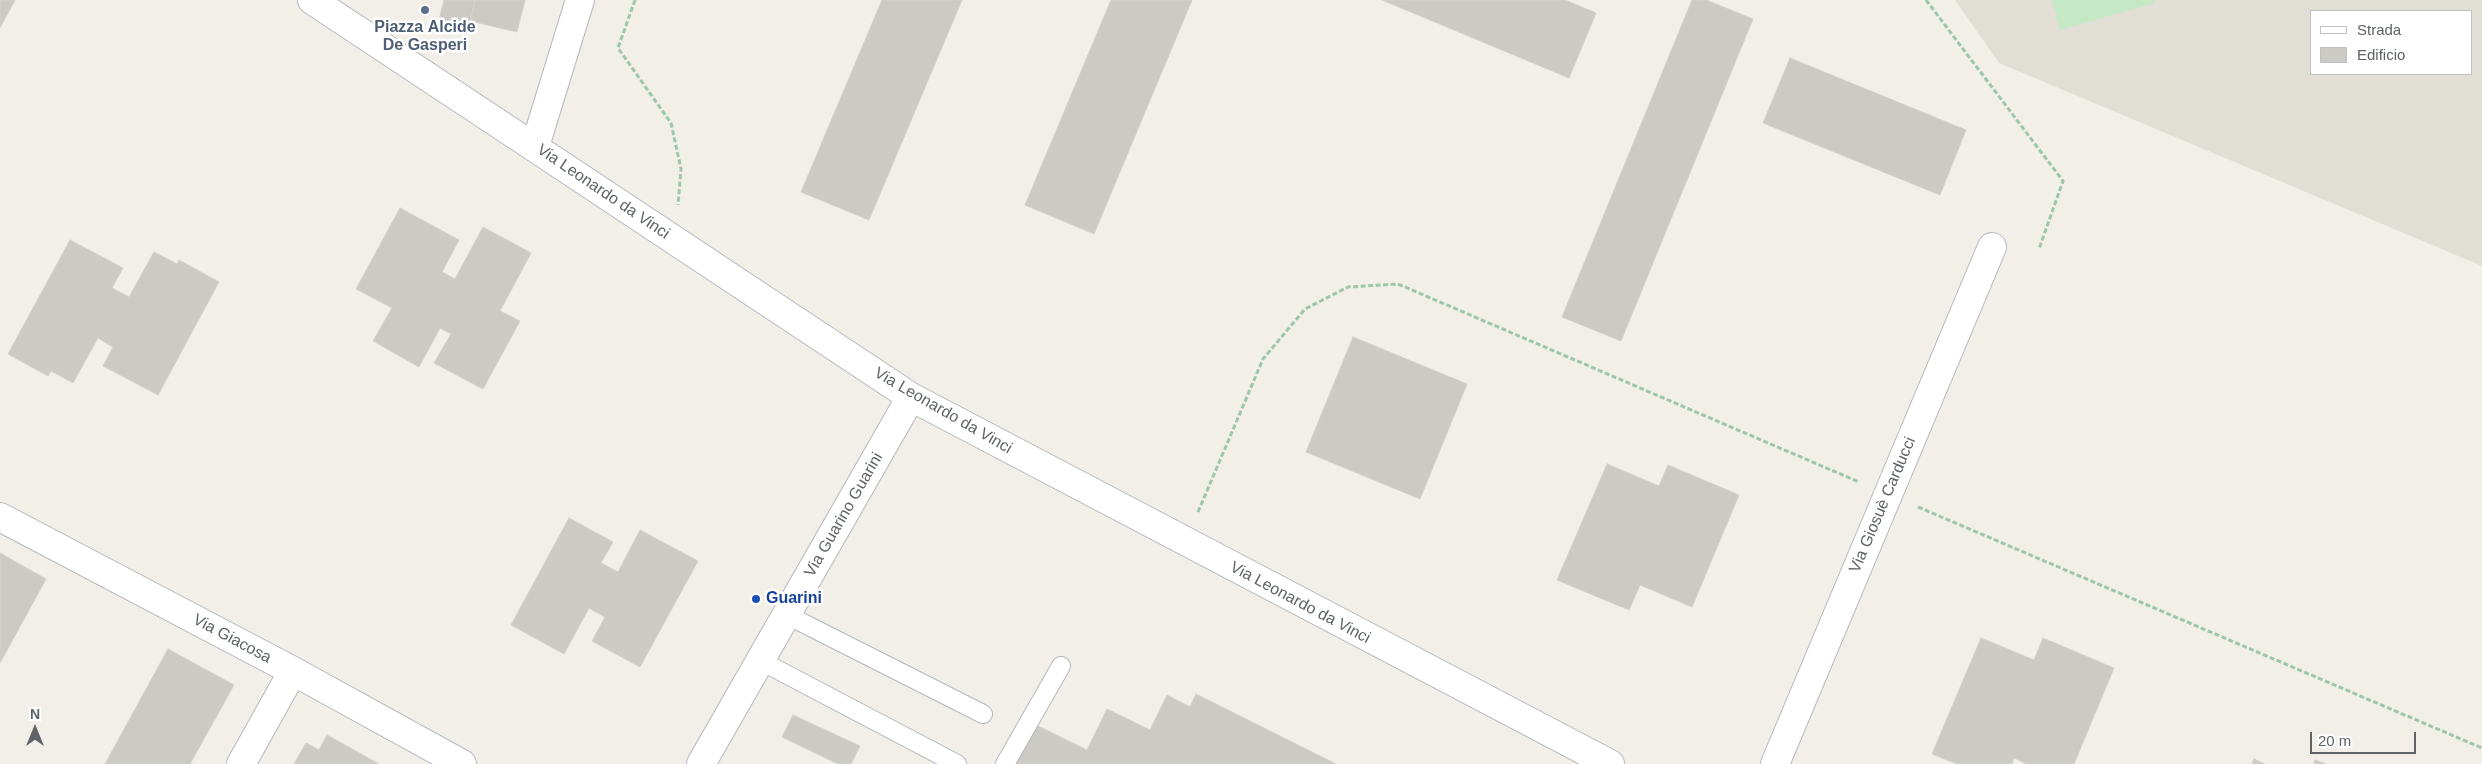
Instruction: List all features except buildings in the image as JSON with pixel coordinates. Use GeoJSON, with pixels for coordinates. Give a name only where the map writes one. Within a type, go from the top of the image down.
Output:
{"type":"FeatureCollection","features":[{"type":"Feature","properties":{"kind":"street","name":"Via Leonardo da Vinci"},"geometry":{"type":"LineString","coordinates":[[312,0],[911,397],[1610,764]]}},
{"type":"Feature","properties":{"kind":"street"},"geometry":{"type":"LineString","coordinates":[[535,146],[580,0]]}},
{"type":"Feature","properties":{"kind":"street","name":"Via Giosuè Carducci"},"geometry":{"type":"LineString","coordinates":[[1775,764],[1992,247]]}},
{"type":"Feature","properties":{"kind":"street","name":"Via Guarino Guarini"},"geometry":{"type":"LineString","coordinates":[[701,764],[911,397]]}},
{"type":"Feature","properties":{"kind":"street","name":"Via Giacosa"},"geometry":{"type":"LineString","coordinates":[[0,517],[293,671],[462,764]]}},
{"type":"Feature","properties":{"kind":"street"},"geometry":{"type":"LineString","coordinates":[[241,764],[293,671]]}},
{"type":"Feature","properties":{"kind":"lane"},"geometry":{"type":"LineString","coordinates":[[787,615],[983,714]]}},
{"type":"Feature","properties":{"kind":"lane"},"geometry":{"type":"LineString","coordinates":[[760,661],[957,764]]}},
{"type":"Feature","properties":{"kind":"lane"},"geometry":{"type":"LineString","coordinates":[[1005,764],[1061,666]]}},
{"type":"Feature","properties":{"kind":"path"},"geometry":{"type":"LineString","coordinates":[[635,0],[618,48],[671,123],[681,169],[676,241]]}},
{"type":"Feature","properties":{"kind":"path"},"geometry":{"type":"LineString","coordinates":[[1926,0],[2063,181],[2038,249]]}},
{"type":"Feature","properties":{"kind":"path"},"geometry":{"type":"LineString","coordinates":[[1185,542],[1263,359],[1305,309],[1348,287],[1398,284],[2482,748]]}},
{"type":"Feature","properties":{"kind":"shaded area"},"geometry":{"type":"Polygon","coordinates":[[[1955,0],[2482,0],[2482,266],[1999,63],[1955,0]]]}},
{"type":"Feature","properties":{"kind":"green space"},"geometry":{"type":"Polygon","coordinates":[[[2052,0],[2154,0],[2154,3],[2060,30],[2052,0]]]}},
{"type":"Feature","properties":{"kind":"place","name":"Piazza Alcide De Gasperi"},"geometry":{"type":"Point","coordinates":[425,10]}},
{"type":"Feature","properties":{"kind":"place","name":"Guarini"},"geometry":{"type":"Point","coordinates":[756,599]}}]}
